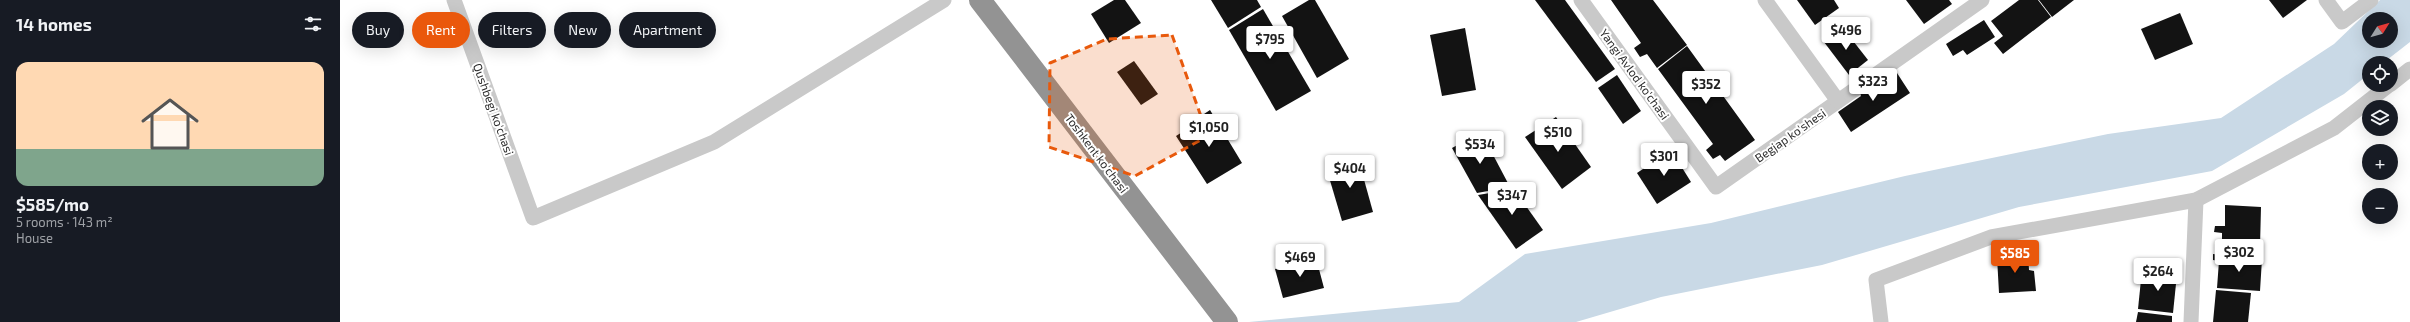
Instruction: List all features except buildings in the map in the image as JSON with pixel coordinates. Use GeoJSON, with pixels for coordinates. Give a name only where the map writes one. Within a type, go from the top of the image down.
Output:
{"type":"FeatureCollection","features":[{"type":"Feature","properties":{"kind":"highway","name":"Toshkent ko'chasi"},"geometry":{"type":"LineString","coordinates":[[980,0],[1220,314]]}},
{"type":"Feature","properties":{"kind":"street","name":"Qushbegi ko'chasi"},"geometry":{"type":"LineString","coordinates":[[454,0],[533,218],[714,142],[944,0]]}},
{"type":"Feature","properties":{"kind":"street","name":"Yangi Avlod ko'chasi"},"geometry":{"type":"LineString","coordinates":[[1582,0],[1716,187]]}},
{"type":"Feature","properties":{"kind":"street"},"geometry":{"type":"LineString","coordinates":[[1765,0],[1838,101]]}},
{"type":"Feature","properties":{"kind":"street"},"geometry":{"type":"LineString","coordinates":[[2326,0],[2342,22],[2371,0]]}},
{"type":"Feature","properties":{"kind":"street","name":"Begjap ko'shesi"},"geometry":{"type":"LineString","coordinates":[[1716,187],[1978,1]]}},
{"type":"Feature","properties":{"kind":"street"},"geometry":{"type":"LineString","coordinates":[[2398,78],[2410,69]]}},
{"type":"Feature","properties":{"kind":"street"},"geometry":{"type":"LineString","coordinates":[[1881,322],[1876,280],[1991,237],[2196,200],[2334,128],[2380,92]]}},
{"type":"Feature","properties":{"kind":"street"},"geometry":{"type":"LineString","coordinates":[[2192,322],[2196,200]]}},
{"type":"Feature","properties":{"kind":"highlighted area"},"geometry":{"type":"Polygon","coordinates":[[[1172,35],[1208,136],[1135,176],[1049,147],[1050,63],[1107,39],[1172,35]]]}},
{"type":"Feature","properties":{"kind":"water"},"geometry":{"type":"Polygon","coordinates":[[[2380,0],[2410,0],[2410,42],[2392,56],[2362,56],[2362,80],[2344,94],[2212,171],[2019,207],[1822,265],[1661,297],[1576,322],[1249,322],[1459,302],[1525,254],[1711,223],[1905,176],[2108,134],[2221,118],[2334,44],[2362,17],[2362,48],[2398,48],[2398,12],[2367,12],[2380,0]]]}}]}
